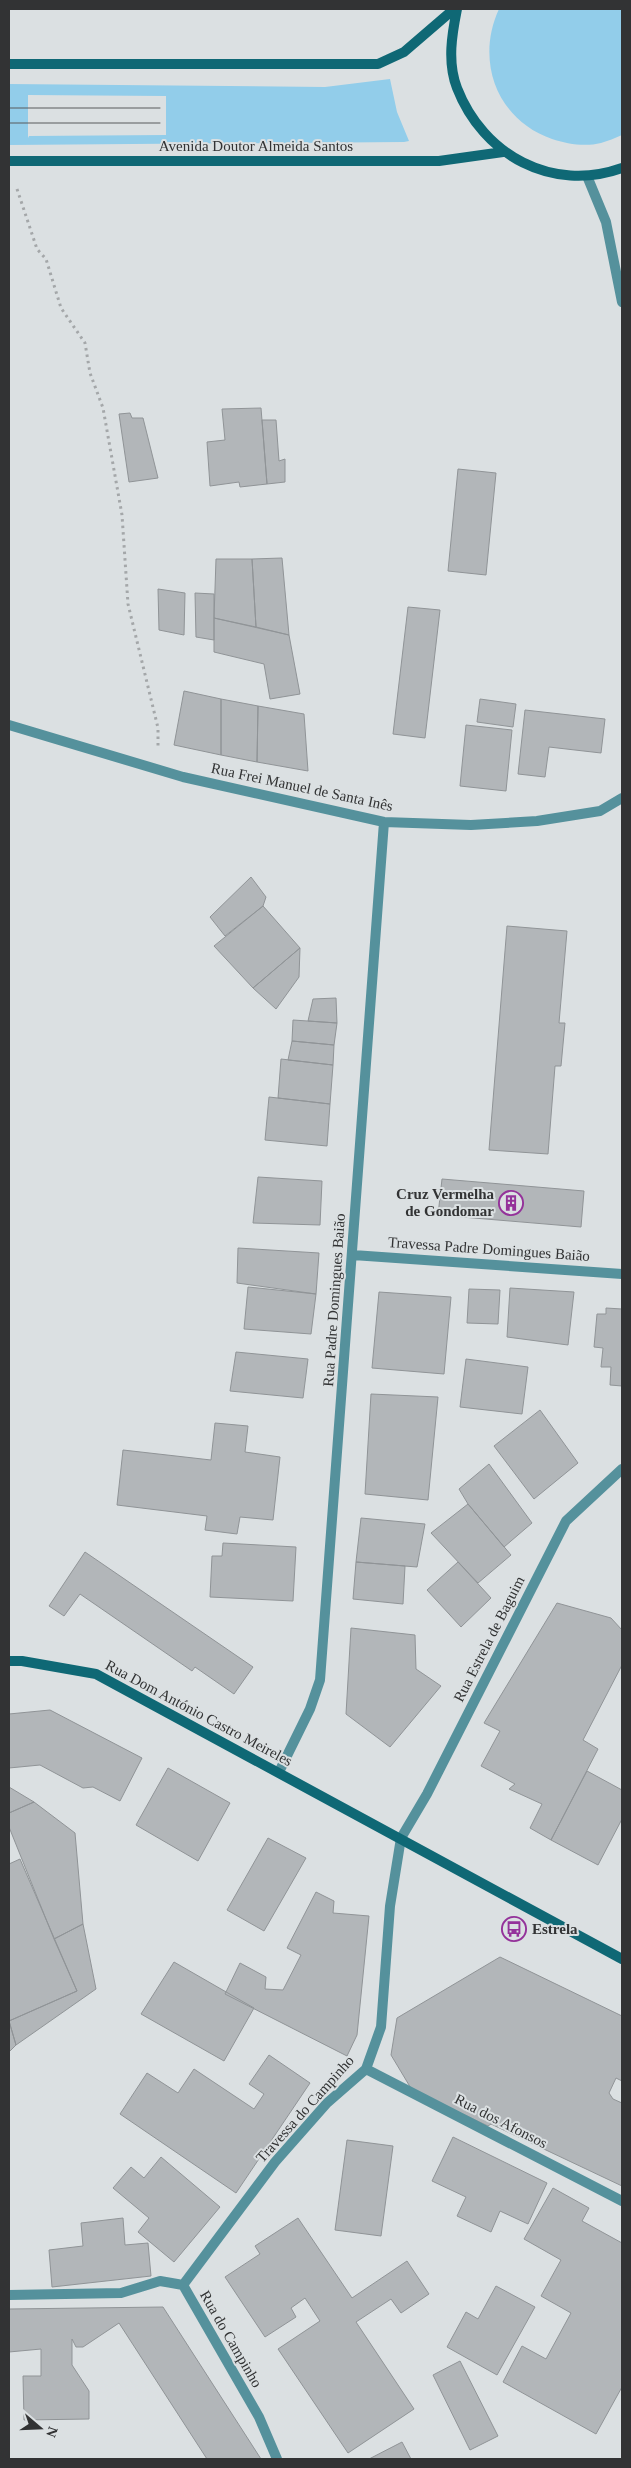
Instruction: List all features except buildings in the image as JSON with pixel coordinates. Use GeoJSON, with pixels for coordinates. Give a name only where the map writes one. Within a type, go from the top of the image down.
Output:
{"type":"FeatureCollection","features":[{"type":"Feature","properties":{"kind":"main road"},"geometry":{"type":"LineString","coordinates":[[9,64],[378,64],[404,52],[456,9]]}},
{"type":"Feature","properties":{"kind":"main road"},"geometry":{"type":"LineString","coordinates":[[456,9],[450,46],[456,86],[474,122],[503,152],[528,166],[557,175],[587,176],[622,168]]}},
{"type":"Feature","properties":{"kind":"main road","name":"Avenida Doutor Almeida Santos"},"geometry":{"type":"LineString","coordinates":[[9,161],[440,161],[503,152]]}},
{"type":"Feature","properties":{"kind":"main road","name":"Rua Dom António Castro Meireles"},"geometry":{"type":"LineString","coordinates":[[9,1662],[22,1661],[96,1674],[340,1804],[622,1959]]}},
{"type":"Feature","properties":{"kind":"street"},"geometry":{"type":"LineString","coordinates":[[587,176],[606,222],[622,302]]}},
{"type":"Feature","properties":{"kind":"street","name":"Rua Frei Manuel de Santa Inês"},"geometry":{"type":"LineString","coordinates":[[9,725],[159,769],[384,822],[471,825],[537,821],[600,811],[622,798]]}},
{"type":"Feature","properties":{"kind":"street","name":"Rua Padre Domingues Baião"},"geometry":{"type":"LineString","coordinates":[[279,1772],[310,1709],[320,1680],[384,822]]}},
{"type":"Feature","properties":{"kind":"street","name":"Travessa Padre Domingues Baião"},"geometry":{"type":"LineString","coordinates":[[353,1255],[622,1274]]}},
{"type":"Feature","properties":{"kind":"street","name":"Rua Estrela de Baguim"},"geometry":{"type":"LineString","coordinates":[[401,1838],[427,1794],[566,1521],[622,1469]]}},
{"type":"Feature","properties":{"kind":"street","name":"Travessa do Campinho"},"geometry":{"type":"LineString","coordinates":[[183,2285],[275,2162],[328,2103],[366,2069],[381,2027],[390,1906],[401,1838]]}},
{"type":"Feature","properties":{"kind":"street","name":"Rua dos Afonsos"},"geometry":{"type":"LineString","coordinates":[[366,2069],[622,2200]]}},
{"type":"Feature","properties":{"kind":"street","name":"Rua do Campinho"},"geometry":{"type":"LineString","coordinates":[[9,2296],[120,2293],[160,2281],[183,2285],[259,2417],[277,2459]]}},
{"type":"Feature","properties":{"kind":"path"},"geometry":{"type":"LineString","coordinates":[[17,189],[38,249],[46,259],[61,308],[85,343],[90,373],[103,408],[122,515],[128,604],[158,728],[159,769]]}},
{"type":"Feature","properties":{"kind":"shaded area"},"geometry":{"type":"Polygon","coordinates":[[[499,9],[622,9],[622,135],[595,144],[570,144],[552,139],[533,130],[517,118],[505,103],[496,86],[491,68],[489,49],[492,29],[499,9]]]}},
{"type":"Feature","properties":{"kind":"shaded area"},"geometry":{"type":"Polygon","coordinates":[[[390,79],[397,112],[409,141],[9,145],[9,84],[325,87],[390,79]],[[28,95],[28,138],[29,136],[166,135],[166,96],[28,95]]]}},
{"type":"Feature","properties":{"kind":"tram line"},"geometry":{"type":"LineString","coordinates":[[9,108],[160,108]]}},
{"type":"Feature","properties":{"kind":"tram line"},"geometry":{"type":"LineString","coordinates":[[9,123],[160,123]]}},
{"type":"Feature","properties":{"kind":"place","name":"Cruz Vermelha de Gondomar"},"geometry":{"type":"Point","coordinates":[511,1203]}},
{"type":"Feature","properties":{"kind":"place","name":"Estrela"},"geometry":{"type":"Point","coordinates":[514,1929]}}]}
